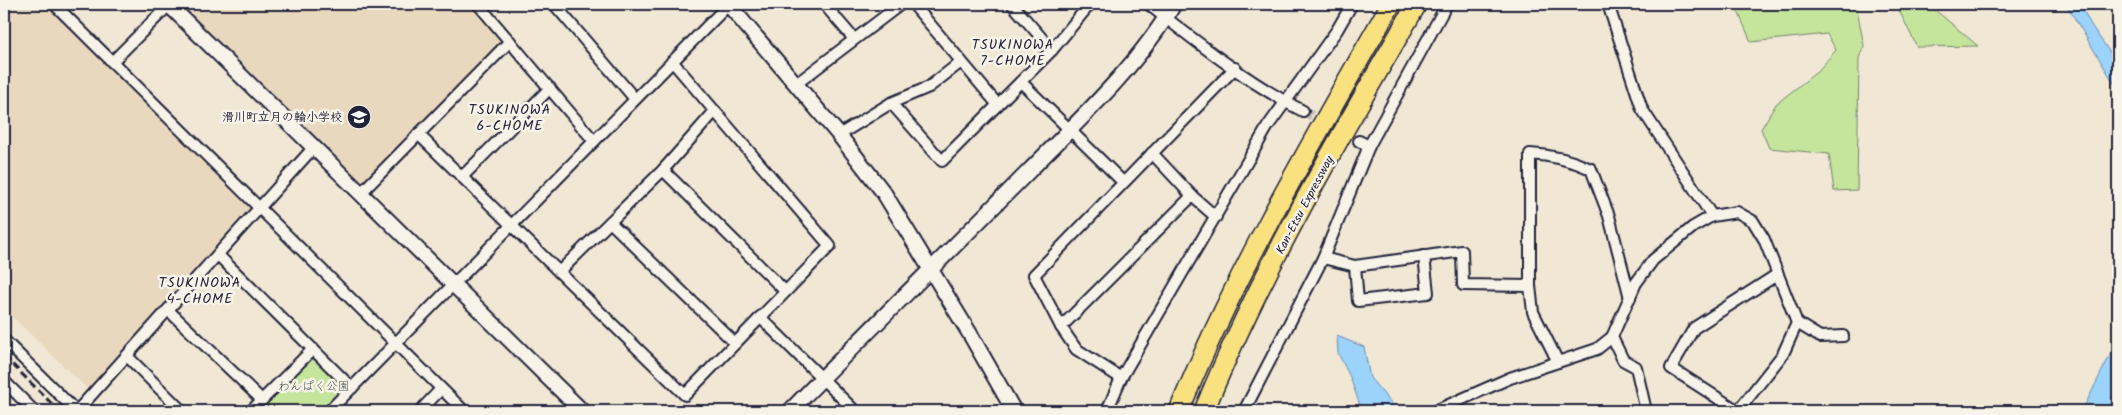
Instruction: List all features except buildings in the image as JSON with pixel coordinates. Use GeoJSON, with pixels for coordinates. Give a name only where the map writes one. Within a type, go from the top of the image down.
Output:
{"type":"FeatureCollection","features":[{"type":"Feature","properties":{"kind":"highway","name":"Kan-Etsu Expressway"},"geometry":{"type":"LineString","coordinates":[[1179,411],[1218,321],[1253,250],[1307,148],[1391,4]]}},
{"type":"Feature","properties":{"kind":"highway","name":"Kan-Etsu Expressway"},"geometry":{"type":"LineString","coordinates":[[1204,411],[1273,263],[1331,155],[1417,4]]}},
{"type":"Feature","properties":{"kind":"street"},"geometry":{"type":"LineString","coordinates":[[54,4],[464,411]]}},
{"type":"Feature","properties":{"kind":"street"},"geometry":{"type":"LineString","coordinates":[[112,62],[169,4],[582,411]]}},
{"type":"Feature","properties":{"kind":"street"},"geometry":{"type":"LineString","coordinates":[[478,4],[594,141]]}},
{"type":"Feature","properties":{"kind":"street"},"geometry":{"type":"LineString","coordinates":[[554,4],[636,99]]}},
{"type":"Feature","properties":{"kind":"street"},"geometry":{"type":"LineString","coordinates":[[329,411],[729,4],[839,135],[884,193],[1014,411]]}},
{"type":"Feature","properties":{"kind":"street"},"geometry":{"type":"LineString","coordinates":[[824,4],[854,39]]}},
{"type":"Feature","properties":{"kind":"street"},"geometry":{"type":"LineString","coordinates":[[796,84],[901,4]]}},
{"type":"Feature","properties":{"kind":"street"},"geometry":{"type":"LineString","coordinates":[[912,4],[998,106]]}},
{"type":"Feature","properties":{"kind":"street"},"geometry":{"type":"LineString","coordinates":[[1012,4],[1052,50]]}},
{"type":"Feature","properties":{"kind":"street"},"geometry":{"type":"LineString","coordinates":[[891,103],[942,161],[1052,50],[1090,4]]}},
{"type":"Feature","properties":{"kind":"street"},"geometry":{"type":"LineString","coordinates":[[1148,4],[1235,68],[1303,111]]}},
{"type":"Feature","properties":{"kind":"street"},"geometry":{"type":"LineString","coordinates":[[790,411],[1070,130],[1128,67],[1166,18],[1174,4]]}},
{"type":"Feature","properties":{"kind":"street"},"geometry":{"type":"LineString","coordinates":[[1107,411],[1122,378],[1268,126],[1337,30],[1352,4]]}},
{"type":"Feature","properties":{"kind":"street"},"geometry":{"type":"LineString","coordinates":[[1244,411],[1323,258],[1369,146],[1447,4]]}},
{"type":"Feature","properties":{"kind":"street"},"geometry":{"type":"LineString","coordinates":[[1608,4],[1642,109],[1712,216]]}},
{"type":"Feature","properties":{"kind":"street"},"geometry":{"type":"LineString","coordinates":[[360,193],[510,41]]}},
{"type":"Feature","properties":{"kind":"street"},"geometry":{"type":"LineString","coordinates":[[418,134],[685,395],[830,246],[672,61]]}},
{"type":"Feature","properties":{"kind":"street"},"geometry":{"type":"LineString","coordinates":[[839,135],[891,103],[929,87],[961,62]]}},
{"type":"Feature","properties":{"kind":"street"},"geometry":{"type":"LineString","coordinates":[[1122,378],[1076,349],[1061,326],[1034,275],[1235,68]]}},
{"type":"Feature","properties":{"kind":"street"},"geometry":{"type":"LineString","coordinates":[[1021,82],[1123,182]]}},
{"type":"Feature","properties":{"kind":"street"},"geometry":{"type":"LineString","coordinates":[[462,177],[550,88]]}},
{"type":"Feature","properties":{"kind":"street"},"geometry":{"type":"LineString","coordinates":[[559,272],[663,170],[715,112]]}},
{"type":"Feature","properties":{"kind":"street"},"geometry":{"type":"LineString","coordinates":[[1359,141],[1369,146]]}},
{"type":"Feature","properties":{"kind":"street"},"geometry":{"type":"LineString","coordinates":[[4,340],[77,411],[314,147]]}},
{"type":"Feature","properties":{"kind":"street"},"geometry":{"type":"LineString","coordinates":[[1152,154],[1192,196],[1216,217]]}},
{"type":"Feature","properties":{"kind":"street"},"geometry":{"type":"LineString","coordinates":[[1558,362],[1533,312],[1530,286],[1530,154],[1550,155],[1579,163],[1591,169],[1609,216],[1630,298]]}},
{"type":"Feature","properties":{"kind":"street"},"geometry":{"type":"LineString","coordinates":[[663,170],[785,291]]}},
{"type":"Feature","properties":{"kind":"street"},"geometry":{"type":"LineString","coordinates":[[1061,326],[1192,196]]}},
{"type":"Feature","properties":{"kind":"street"},"geometry":{"type":"LineString","coordinates":[[1435,411],[1510,378],[1597,349],[1612,337],[1636,283],[1653,260],[1694,227],[1712,216],[1737,212],[1753,221],[1764,239],[1797,323],[1820,337],[1843,336]]}},
{"type":"Feature","properties":{"kind":"street"},"geometry":{"type":"LineString","coordinates":[[610,222],[735,343]]}},
{"type":"Feature","properties":{"kind":"street"},"geometry":{"type":"LineString","coordinates":[[1323,258],[1355,266],[1462,251],[1463,285],[1530,286]]}},
{"type":"Feature","properties":{"kind":"street"},"geometry":{"type":"LineString","coordinates":[[218,255],[352,388]]}},
{"type":"Feature","properties":{"kind":"street"},"geometry":{"type":"LineString","coordinates":[[1355,266],[1358,301],[1428,293],[1424,256]]}},
{"type":"Feature","properties":{"kind":"street"},"geometry":{"type":"LineString","coordinates":[[1778,274],[1694,328],[1671,368],[1738,411],[1783,354],[1797,323]]}},
{"type":"Feature","properties":{"kind":"street"},"geometry":{"type":"LineString","coordinates":[[168,310],[262,400]]}},
{"type":"Feature","properties":{"kind":"street"},"geometry":{"type":"LineString","coordinates":[[760,317],[855,411]]}},
{"type":"Feature","properties":{"kind":"street"},"geometry":{"type":"LineString","coordinates":[[1612,337],[1623,360],[1636,367],[1646,411]]}},
{"type":"Feature","properties":{"kind":"street"},"geometry":{"type":"LineString","coordinates":[[251,411],[313,349]]}},
{"type":"Feature","properties":{"kind":"street"},"geometry":{"type":"LineString","coordinates":[[127,356],[182,411]]}},
{"type":"Feature","properties":{"kind":"street"},"geometry":{"type":"LineString","coordinates":[[4,381],[34,411]]}},
{"type":"Feature","properties":{"kind":"street"},"geometry":{"type":"LineString","coordinates":[[420,411],[441,389]]}},
{"type":"Feature","properties":{"kind":"shaded area"},"geometry":{"type":"Polygon","coordinates":[[[4,4],[54,4],[260,208],[93,394],[4,309],[4,4]]]}},
{"type":"Feature","properties":{"kind":"shaded area","name":"滑川町立月の輪小学校"},"geometry":{"type":"Polygon","coordinates":[[[168,4],[479,4],[510,41],[361,193],[168,4]]]}},
{"type":"Feature","properties":{"kind":"green space"},"geometry":{"type":"Polygon","coordinates":[[[1735,4],[1856,4],[1864,46],[1859,58],[1857,190],[1834,191],[1829,154],[1769,148],[1761,129],[1776,104],[1818,71],[1836,50],[1827,34],[1751,42],[1735,4]]]}},
{"type":"Feature","properties":{"kind":"green space"},"geometry":{"type":"Polygon","coordinates":[[[1896,4],[1928,4],[1978,46],[1917,47],[1896,4]]]}},
{"type":"Feature","properties":{"kind":"green space","name":"わんぱく公園"},"geometry":{"type":"Polygon","coordinates":[[[313,349],[352,388],[329,411],[251,411],[313,349]]]}},
{"type":"Feature","properties":{"kind":"water"},"geometry":{"type":"Polygon","coordinates":[[[2066,4],[2080,4],[2091,25],[2118,64],[2118,90],[2066,4]]]}},
{"type":"Feature","properties":{"kind":"water"},"geometry":{"type":"Polygon","coordinates":[[[1337,336],[1364,347],[1370,378],[1398,411],[1362,411],[1350,377],[1338,353],[1337,336]]]}},
{"type":"Feature","properties":{"kind":"water"},"geometry":{"type":"Polygon","coordinates":[[[2118,342],[2118,387],[2107,411],[2082,411],[2106,363],[2118,342]]]}},
{"type":"Feature","properties":{"kind":"tunnel"},"geometry":{"type":"LineString","coordinates":[[1303,111],[1359,141]]}},
{"type":"Feature","properties":{"kind":"railway"},"geometry":{"type":"LineString","coordinates":[[4,356],[59,411]]}},
{"type":"Feature","properties":{"kind":"place","name":"滑川町立月の輪小学校"},"geometry":{"type":"Point","coordinates":[359,117]}},
{"type":"Feature","properties":{"kind":"district","name":"TSUKINOWA 7-CHOME"},"geometry":{"type":"Point","coordinates":[1013,54]}},
{"type":"Feature","properties":{"kind":"district","name":"TSUKINOWA 6-CHOME"},"geometry":{"type":"Point","coordinates":[510,118]}},
{"type":"Feature","properties":{"kind":"district","name":"TSUKINOWA 4-CHOME"},"geometry":{"type":"Point","coordinates":[200,292]}}]}
